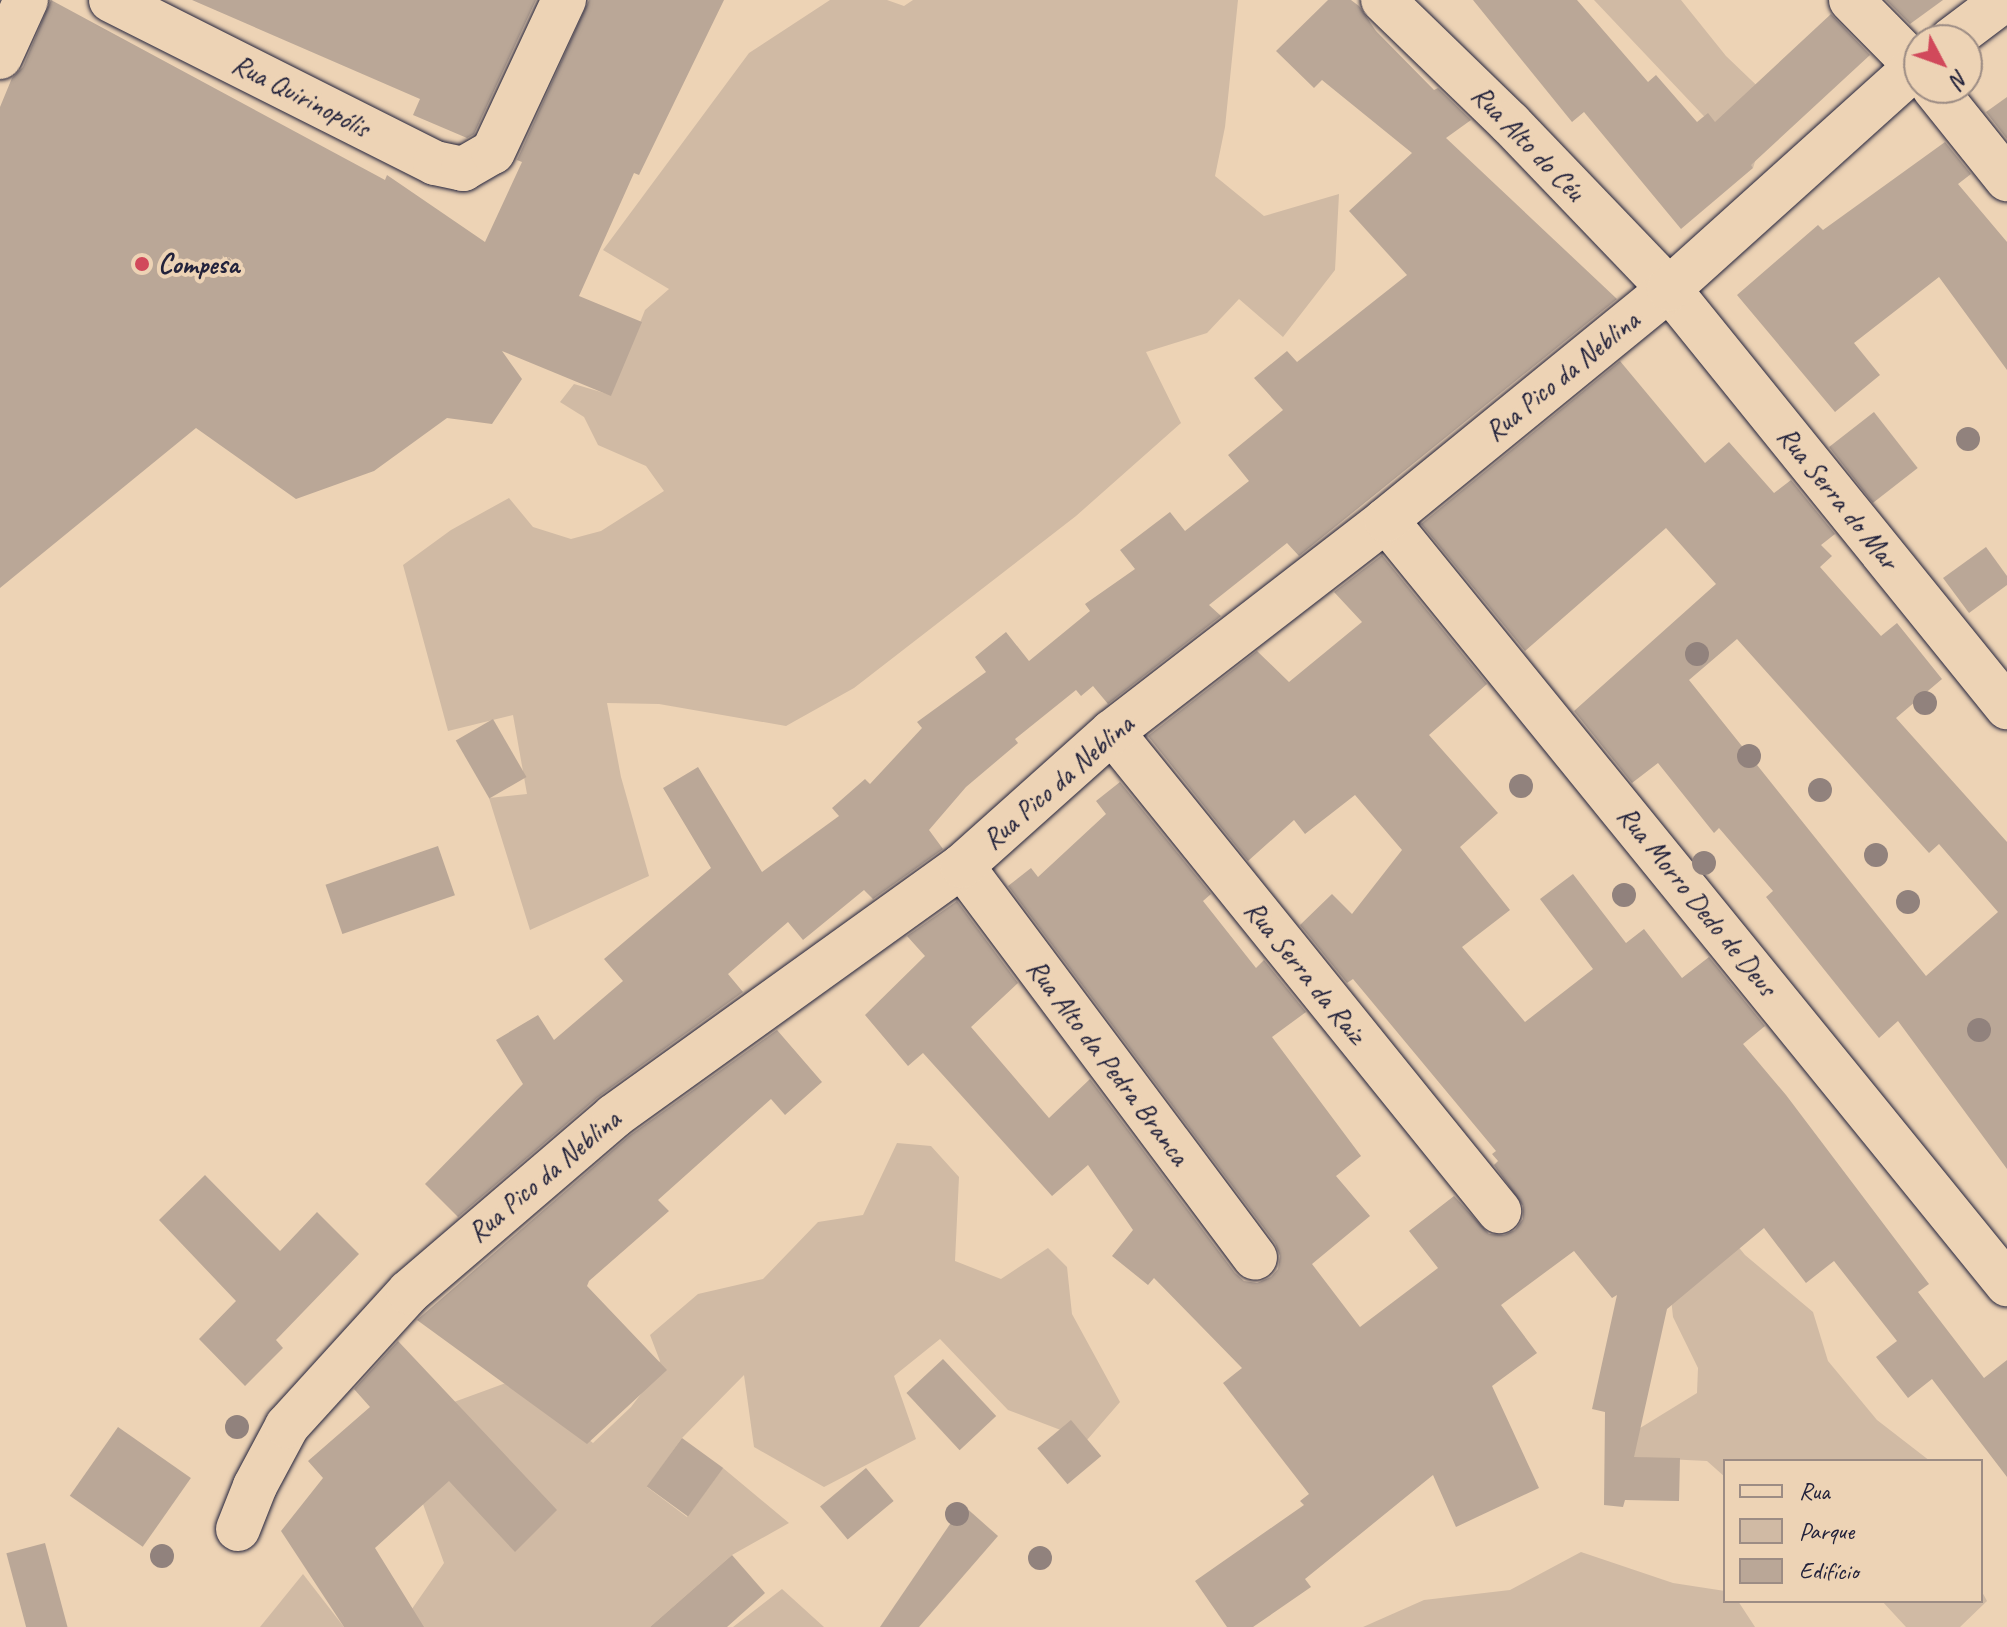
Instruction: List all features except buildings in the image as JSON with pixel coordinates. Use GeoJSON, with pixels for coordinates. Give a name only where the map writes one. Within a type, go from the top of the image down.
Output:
{"type":"FeatureCollection","features":[{"type":"Feature","properties":{"kind":"street"},"geometry":{"type":"LineString","coordinates":[[0,57],[26,0]]}},
{"type":"Feature","properties":{"kind":"street","name":"Rua Quirinopólis"},"geometry":{"type":"LineString","coordinates":[[111,0],[435,163],[463,169],[493,152],[564,0]]}},
{"type":"Feature","properties":{"kind":"street","name":"Rua Alto do Céu"},"geometry":{"type":"LineString","coordinates":[[1383,0],[1510,123],[1669,289]]}},
{"type":"Feature","properties":{"kind":"street"},"geometry":{"type":"LineString","coordinates":[[1851,0],[1903,53]]}},
{"type":"Feature","properties":{"kind":"street"},"geometry":{"type":"LineString","coordinates":[[1972,24],[2004,0]]}},
{"type":"Feature","properties":{"kind":"street","name":"Rua Pico da Neblina"},"geometry":{"type":"LineString","coordinates":[[238,1529],[255,1486],[287,1426],[409,1292],[614,1116],[962,866],[1112,732],[1386,520],[1669,289],[1903,88]]}},
{"type":"Feature","properties":{"kind":"street"},"geometry":{"type":"LineString","coordinates":[[1947,104],[2007,179]]}},
{"type":"Feature","properties":{"kind":"street","name":"Rua Serra do Mar"},"geometry":{"type":"LineString","coordinates":[[1669,289],[2007,707]]}},
{"type":"Feature","properties":{"kind":"street","name":"Rua Morro Dedo de Deus"},"geometry":{"type":"LineString","coordinates":[[1386,520],[2007,1284]]}},
{"type":"Feature","properties":{"kind":"street","name":"Rua Serra da Raiz"},"geometry":{"type":"LineString","coordinates":[[1112,732],[1499,1211]]}},
{"type":"Feature","properties":{"kind":"street","name":"Rua Alto da Pedra Branca"},"geometry":{"type":"LineString","coordinates":[[962,866],[1255,1258]]}},
{"type":"Feature","properties":{"kind":"green space"},"geometry":{"type":"Polygon","coordinates":[[[830,0],[887,0],[904,6],[913,0],[1238,0],[1225,127],[1215,176],[1264,216],[1339,194],[1335,270],[1283,337],[1239,299],[1207,333],[1146,352],[1181,423],[1076,516],[854,688],[786,726],[659,704],[607,703],[621,777],[649,876],[530,930],[489,798],[527,794],[513,715],[448,731],[403,565],[451,530],[509,498],[533,527],[571,539],[601,531],[664,491],[646,466],[598,445],[584,417],[560,402],[574,384],[611,395],[645,310],[669,289],[603,250],[749,53],[830,0]]]}},
{"type":"Feature","properties":{"kind":"green space"},"geometry":{"type":"Polygon","coordinates":[[[1594,0],[1681,0],[1726,56],[1774,102],[1753,168],[1594,0]]]}},
{"type":"Feature","properties":{"kind":"green space"},"geometry":{"type":"Polygon","coordinates":[[[897,1143],[931,1146],[959,1177],[955,1261],[1001,1279],[1048,1248],[1067,1267],[1072,1314],[1120,1402],[1087,1440],[1008,1410],[940,1339],[894,1376],[916,1439],[824,1487],[754,1447],[744,1375],[682,1438],[647,1487],[687,1517],[723,1468],[789,1523],[732,1555],[650,1627],[390,1627],[407,1616],[444,1563],[423,1504],[443,1406],[514,1380],[593,1443],[631,1407],[647,1386],[660,1361],[650,1335],[698,1294],[763,1279],[818,1222],[863,1215],[897,1143]]]}},
{"type":"Feature","properties":{"kind":"green space"},"geometry":{"type":"Polygon","coordinates":[[[1700,1200],[1745,1255],[1813,1312],[1828,1361],[1877,1420],[1927,1459],[1723,1459],[1723,1475],[1707,1461],[1625,1457],[1632,1433],[1697,1393],[1698,1368],[1673,1317],[1669,1279],[1700,1200]]]}},
{"type":"Feature","properties":{"kind":"green space"},"geometry":{"type":"Polygon","coordinates":[[[1581,1552],[1673,1583],[1723,1591],[1723,1603],[1739,1603],[1755,1627],[1363,1627],[1424,1600],[1510,1590],[1581,1552]]]}},
{"type":"Feature","properties":{"kind":"green space"},"geometry":{"type":"Polygon","coordinates":[[[303,1574],[344,1627],[260,1627],[303,1574]]]}},
{"type":"Feature","properties":{"kind":"green space"},"geometry":{"type":"Polygon","coordinates":[[[782,1589],[824,1627],[733,1627],[782,1589]]]}},
{"type":"Feature","properties":{"kind":"green space"},"geometry":{"type":"Polygon","coordinates":[[[1983,1594],[1987,1601],[1960,1627],[1906,1627],[1884,1603],[1983,1603],[1983,1594]]]}},
{"type":"Feature","properties":{"kind":"place","name":"Compesa"},"geometry":{"type":"Point","coordinates":[142,264]}}]}
